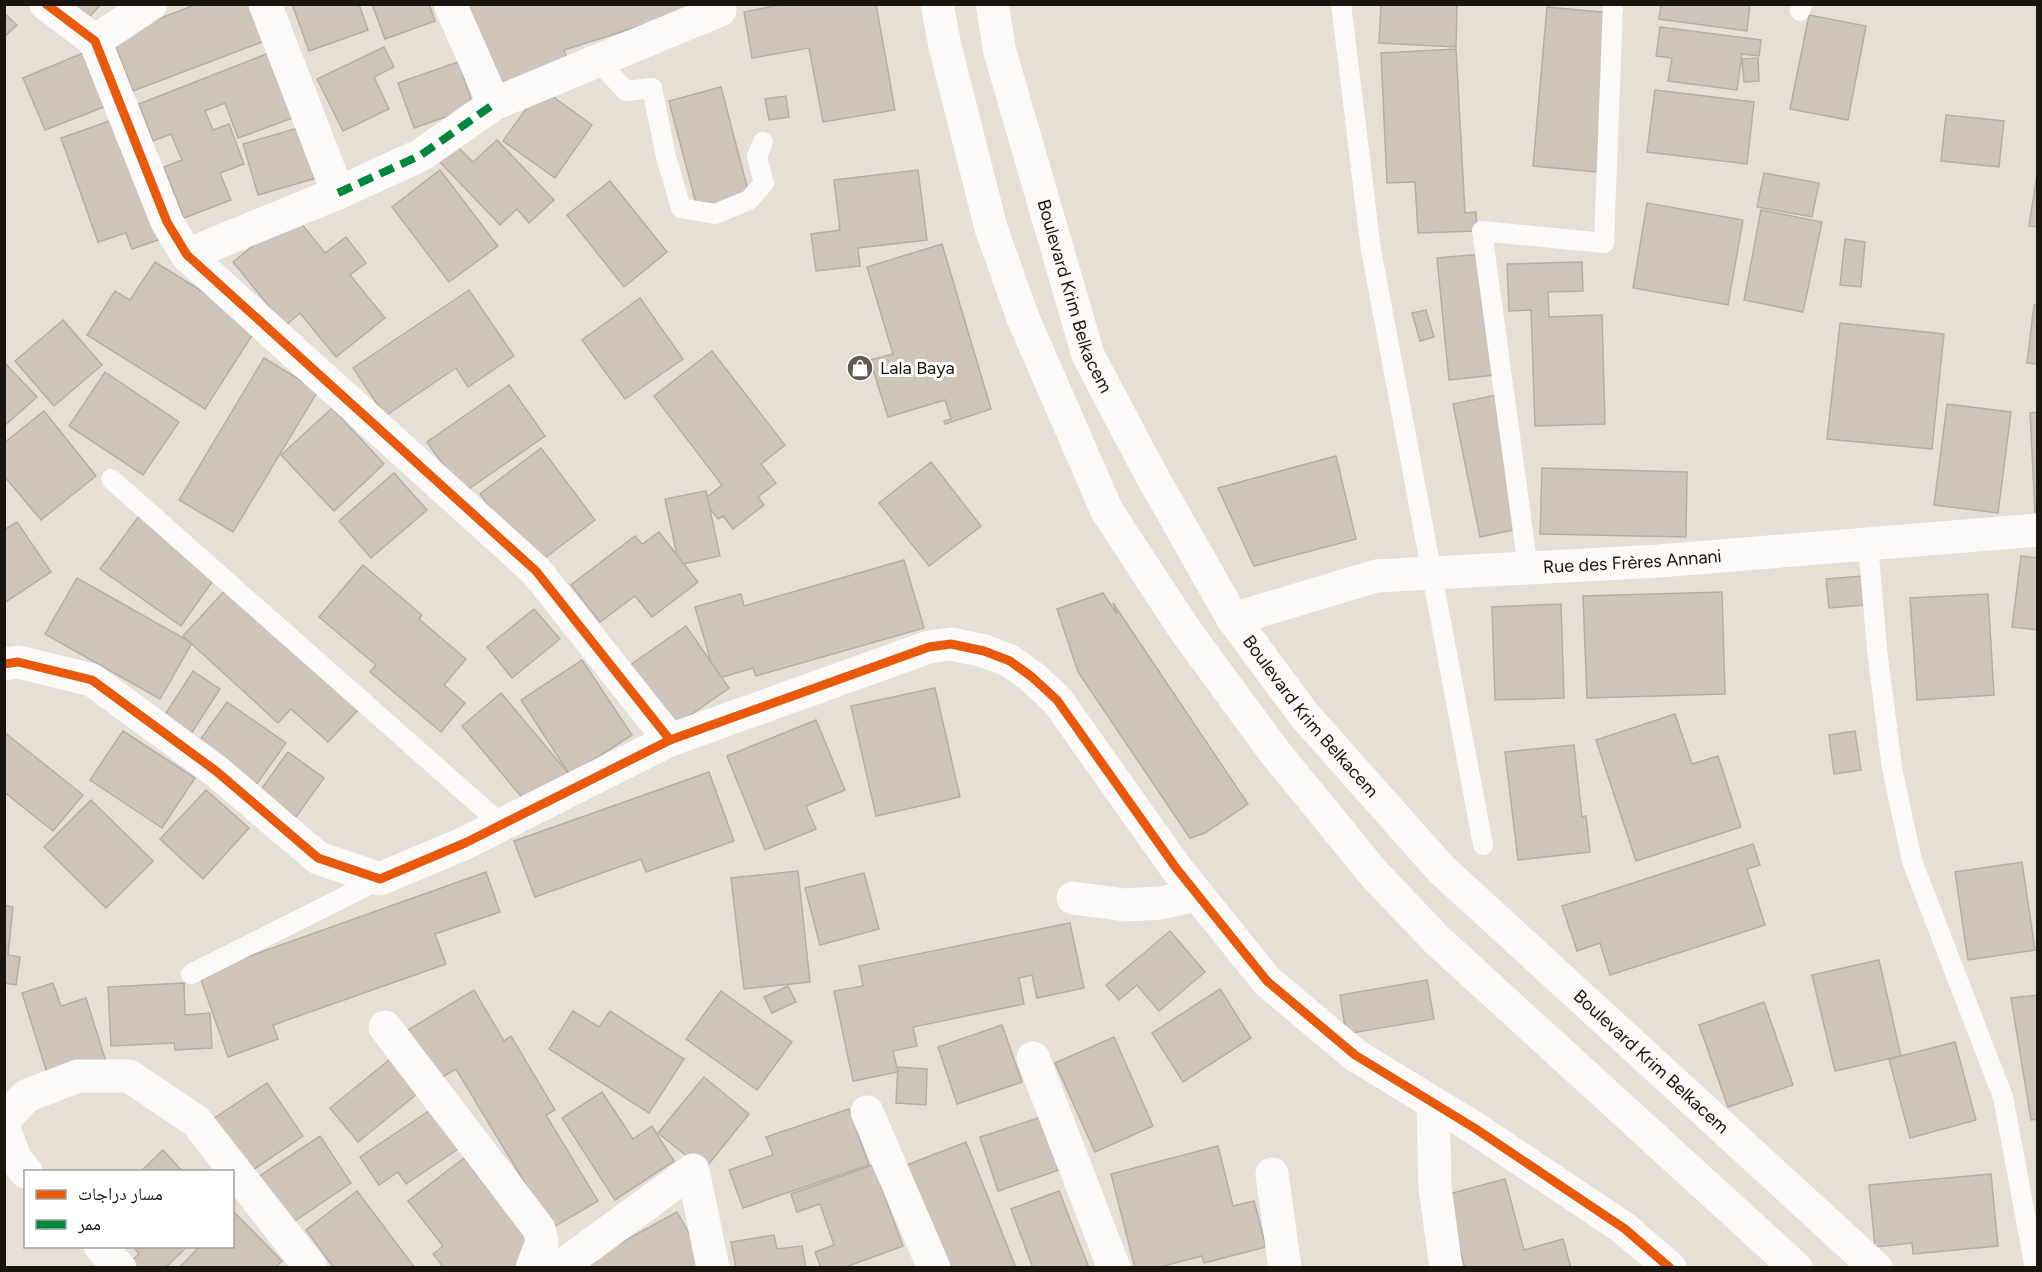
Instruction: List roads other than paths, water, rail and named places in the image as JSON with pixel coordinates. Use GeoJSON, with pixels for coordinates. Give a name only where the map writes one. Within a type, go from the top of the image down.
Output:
{"type":"FeatureCollection","features":[{"type":"Feature","properties":{"kind":"street"},"geometry":{"type":"LineString","coordinates":[[46,4],[95,41],[167,222],[187,255],[536,571],[670,740]]}},
{"type":"Feature","properties":{"kind":"street"},"geometry":{"type":"LineString","coordinates":[[95,41],[151,4]]}},
{"type":"Feature","properties":{"kind":"street"},"geometry":{"type":"LineString","coordinates":[[266,4],[338,193]]}},
{"type":"Feature","properties":{"kind":"street"},"geometry":{"type":"LineString","coordinates":[[450,4],[494,104]]}},
{"type":"Feature","properties":{"kind":"street"},"geometry":{"type":"LineString","coordinates":[[939,4],[945,46],[992,228],[1023,318],[1107,511],[1185,630],[1273,750],[1375,875],[1430,932],[1555,1049],[1796,1268]]}},
{"type":"Feature","properties":{"kind":"street"},"geometry":{"type":"LineString","coordinates":[[987,4],[1000,52]]}},
{"type":"Feature","properties":{"kind":"street","name":"Boulevard Krim Belkacem"},"geometry":{"type":"LineString","coordinates":[[992,4],[1000,52],[1088,355],[1148,469],[1233,619],[1305,716],[1442,869],[1876,1268]]}},
{"type":"Feature","properties":{"kind":"street"},"geometry":{"type":"LineString","coordinates":[[187,255],[338,193],[421,155],[494,104],[720,10]]}},
{"type":"Feature","properties":{"kind":"street","name":"Rue des Frères Annani"},"geometry":{"type":"LineString","coordinates":[[1233,619],[1376,576],[1659,561],[2037,530]]}},
{"type":"Feature","properties":{"kind":"street"},"geometry":{"type":"LineString","coordinates":[[4,664],[18,662],[92,680],[216,771],[318,858],[380,879],[465,843],[670,740],[929,647],[951,644],[984,651],[1010,661],[1057,700],[1176,868],[1268,981],[1355,1055],[1476,1129],[1625,1229],[1670,1268]]}},
{"type":"Feature","properties":{"kind":"street"},"geometry":{"type":"LineString","coordinates":[[1073,898],[1125,905],[1161,903],[1197,895]]}},
{"type":"Feature","properties":{"kind":"street"},"geometry":{"type":"LineString","coordinates":[[385,1027],[539,1229],[542,1242],[532,1268]]}},
{"type":"Feature","properties":{"kind":"street"},"geometry":{"type":"LineString","coordinates":[[1033,1058],[1113,1268]]}},
{"type":"Feature","properties":{"kind":"street"},"geometry":{"type":"LineString","coordinates":[[4,1120],[26,1096],[78,1076],[129,1076],[196,1121],[311,1268]]}},
{"type":"Feature","properties":{"kind":"street"},"geometry":{"type":"LineString","coordinates":[[1432,1103],[1435,1188],[1446,1268]]}},
{"type":"Feature","properties":{"kind":"street"},"geometry":{"type":"LineString","coordinates":[[867,1112],[934,1268]]}},
{"type":"Feature","properties":{"kind":"street"},"geometry":{"type":"LineString","coordinates":[[4,1128],[15,1159],[24,1170]]}},
{"type":"Feature","properties":{"kind":"street"},"geometry":{"type":"LineString","coordinates":[[559,1268],[693,1170],[713,1268]]}},
{"type":"Feature","properties":{"kind":"street"},"geometry":{"type":"LineString","coordinates":[[1272,1174],[1285,1268]]}},
{"type":"Feature","properties":{"kind":"street"},"geometry":{"type":"LineString","coordinates":[[101,1248],[120,1268]]}},
{"type":"Feature","properties":{"kind":"lane"},"geometry":{"type":"LineString","coordinates":[[1341,4],[1371,250],[1483,844]]}},
{"type":"Feature","properties":{"kind":"lane"},"geometry":{"type":"LineString","coordinates":[[1528,568],[1482,231],[1604,243],[1613,4]]}},
{"type":"Feature","properties":{"kind":"lane"},"geometry":{"type":"LineString","coordinates":[[598,61],[626,91],[652,88],[666,157],[681,208],[715,214],[750,200],[764,183],[757,157],[763,142]]}},
{"type":"Feature","properties":{"kind":"lane"},"geometry":{"type":"LineString","coordinates":[[111,479],[501,824]]}},
{"type":"Feature","properties":{"kind":"lane"},"geometry":{"type":"LineString","coordinates":[[1868,544],[1877,649],[1892,768],[1912,861],[2003,1097],[2036,1268]]}},
{"type":"Feature","properties":{"kind":"lane"},"geometry":{"type":"LineString","coordinates":[[191,974],[380,879]]}},
{"type":"Feature","properties":{"kind":"place","name":"Lala Baya"},"geometry":{"type":"Point","coordinates":[860,368]}}]}
